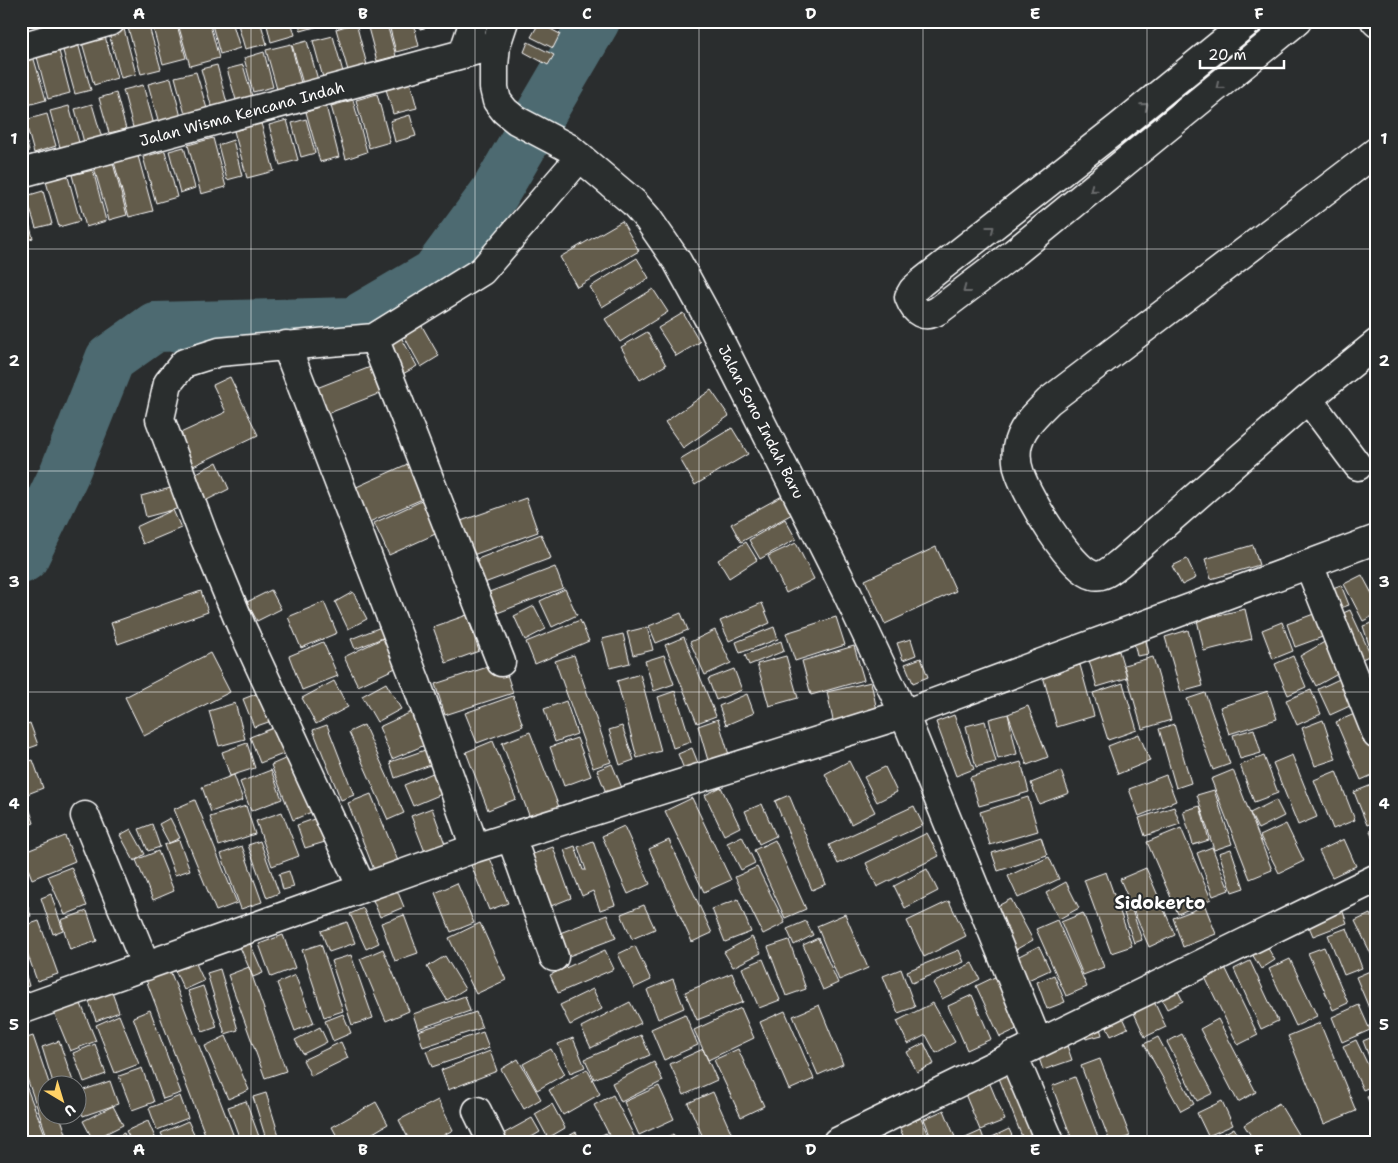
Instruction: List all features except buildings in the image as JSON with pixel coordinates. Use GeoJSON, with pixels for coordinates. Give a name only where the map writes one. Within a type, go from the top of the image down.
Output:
{"type":"FeatureCollection","features":[{"type":"Feature","properties":{"kind":"street"},"geometry":{"type":"LineString","coordinates":[[21,47],[111,21]]}},
{"type":"Feature","properties":{"kind":"street"},"geometry":{"type":"LineString","coordinates":[[463,54],[474,21]]}},
{"type":"Feature","properties":{"kind":"street"},"geometry":{"type":"LineString","coordinates":[[1249,21],[1119,127],[916,287],[910,294],[909,299],[918,311],[931,315],[1014,253],[1296,21]]}},
{"type":"Feature","properties":{"kind":"street","name":"Jalan Wisma Kencana Indah"},"geometry":{"type":"LineString","coordinates":[[21,173],[463,54],[500,33]]}},
{"type":"Feature","properties":{"kind":"street","name":"Jalan Sono Indah Baru"},"geometry":{"type":"LineString","coordinates":[[500,33],[494,88],[498,101],[505,111],[516,120],[575,152],[634,203],[648,218],[677,261],[756,411],[847,592],[904,714],[1038,1043]]}},
{"type":"Feature","properties":{"kind":"street"},"geometry":{"type":"LineString","coordinates":[[1119,127],[1138,152]]}},
{"type":"Feature","properties":{"kind":"street"},"geometry":{"type":"LineString","coordinates":[[1377,151],[1049,401],[1034,415],[1025,427],[1018,446],[1017,462],[1020,474],[1030,498],[1073,561],[1087,573],[1098,576],[1108,572],[1120,563],[1308,399],[1377,344]]}},
{"type":"Feature","properties":{"kind":"street"},"geometry":{"type":"LineString","coordinates":[[362,888],[242,628],[203,534],[160,419],[168,383],[184,363],[219,352],[374,338],[482,271],[575,152]]}},
{"type":"Feature","properties":{"kind":"street"},"geometry":{"type":"LineString","coordinates":[[374,338],[501,662]]}},
{"type":"Feature","properties":{"kind":"street"},"geometry":{"type":"LineString","coordinates":[[286,345],[416,682],[475,848]]}},
{"type":"Feature","properties":{"kind":"street"},"geometry":{"type":"LineString","coordinates":[[1308,399],[1358,466]]}},
{"type":"Feature","properties":{"kind":"street"},"geometry":{"type":"LineString","coordinates":[[21,1010],[475,848],[904,714],[1377,539]]}},
{"type":"Feature","properties":{"kind":"street"},"geometry":{"type":"LineString","coordinates":[[1309,565],[1377,734]]}},
{"type":"Feature","properties":{"kind":"street"},"geometry":{"type":"LineString","coordinates":[[85,816],[146,966]]}},
{"type":"Feature","properties":{"kind":"street"},"geometry":{"type":"LineString","coordinates":[[510,837],[554,957]]}},
{"type":"Feature","properties":{"kind":"street"},"geometry":{"type":"LineString","coordinates":[[837,1142],[1038,1043],[1375,886]]}},
{"type":"Feature","properties":{"kind":"street"},"geometry":{"type":"LineString","coordinates":[[1013,1055],[1050,1142]]}},
{"type":"Feature","properties":{"kind":"street"},"geometry":{"type":"LineString","coordinates":[[477,1111],[492,1142]]}},
{"type":"Feature","properties":{"kind":"waterway"},"geometry":{"type":"LineString","coordinates":[[21,559],[24,557],[64,474],[110,359],[155,327],[353,322],[435,274],[494,194],[595,21]]}},
{"type":"Feature","properties":{"kind":"district","name":"Sidokerto"},"geometry":{"type":"Point","coordinates":[1160,903]}}]}
